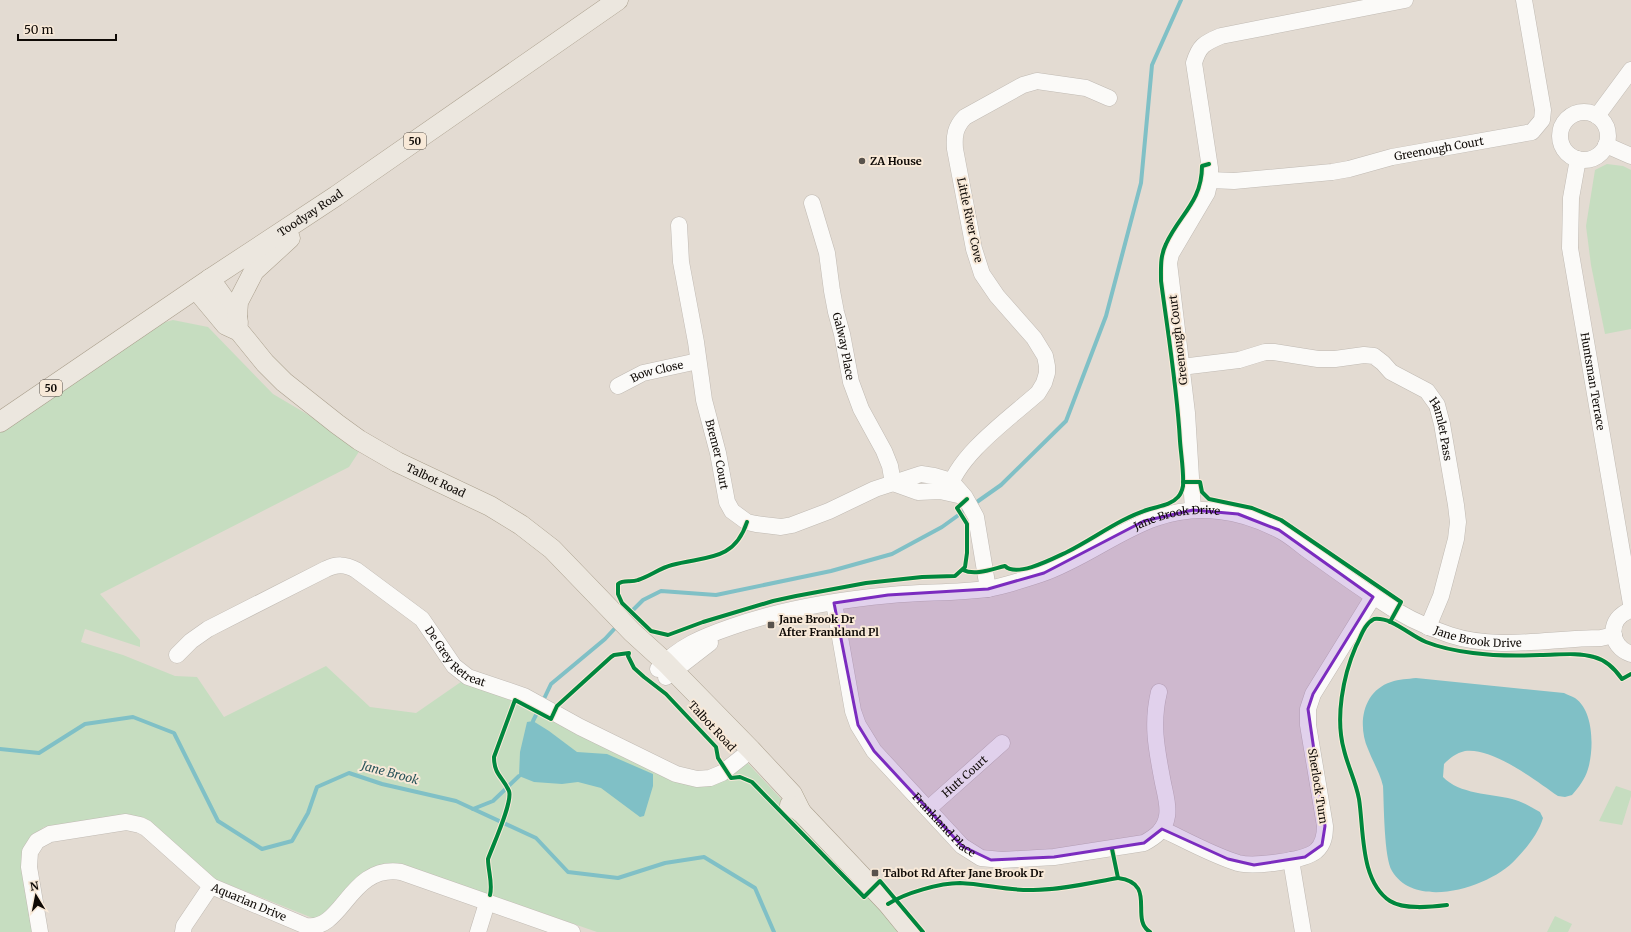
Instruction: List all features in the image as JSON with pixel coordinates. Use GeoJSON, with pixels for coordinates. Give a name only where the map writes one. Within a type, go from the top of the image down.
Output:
{"type":"FeatureCollection","features":[{"type":"Feature","properties":{"kind":"main road","name":"Toodyay Road"},"geometry":{"type":"LineString","coordinates":[[0,422],[203,284],[336,196],[618,0]]}},
{"type":"Feature","properties":{"kind":"main road"},"geometry":{"type":"LineString","coordinates":[[238,324],[238,302],[254,271],[336,196]]}},
{"type":"Feature","properties":{"kind":"main road","name":"Talbot Road"},"geometry":{"type":"LineString","coordinates":[[203,284],[226,325],[238,324],[265,363],[284,382],[337,424],[359,440],[397,462],[490,506],[521,526],[552,549],[632,632],[638,649],[665,670],[747,753],[792,794],[801,812],[888,904],[911,932]]}},
{"type":"Feature","properties":{"kind":"street","name":"Greenough Court"},"geometry":{"type":"LineString","coordinates":[[1193,510],[1189,435],[1169,263],[1171,254],[1207,193],[1210,180],[1210,168],[1194,63],[1198,51],[1206,42],[1221,36],[1406,0]]}},
{"type":"Feature","properties":{"kind":"street","name":"Greenough Court"},"geometry":{"type":"LineString","coordinates":[[1210,180],[1234,181],[1349,169],[1392,157],[1532,132],[1542,120],[1543,110],[1524,0]]}},
{"type":"Feature","properties":{"kind":"street"},"geometry":{"type":"LineString","coordinates":[[1597,116],[1631,70]]}},
{"type":"Feature","properties":{"kind":"street","name":"Little River Cove"},"geometry":{"type":"LineString","coordinates":[[949,487],[970,453],[1038,393],[1044,383],[1047,366],[1041,348],[988,284],[978,262],[955,149],[955,131],[959,123],[966,117],[1030,82],[1044,81],[1080,86],[1109,98]]}},
{"type":"Feature","properties":{"kind":"street"},"geometry":{"type":"LineString","coordinates":[[1579,113],[1590,113],[1597,116],[1606,127],[1608,139],[1606,145],[1597,156],[1587,160],[1578,159],[1570,155],[1562,146],[1560,136],[1563,125],[1569,118],[1579,113]]}},
{"type":"Feature","properties":{"kind":"street"},"geometry":{"type":"LineString","coordinates":[[1606,145],[1631,156]]}},
{"type":"Feature","properties":{"kind":"street","name":"Huntsman Terrace"},"geometry":{"type":"LineString","coordinates":[[1578,159],[1571,198],[1570,248],[1631,604]]}},
{"type":"Feature","properties":{"kind":"street","name":"Galway Place"},"geometry":{"type":"LineString","coordinates":[[812,203],[827,253],[832,291],[851,382],[861,409],[884,451],[890,466],[893,483]]}},
{"type":"Feature","properties":{"kind":"street","name":"Bremer Court"},"geometry":{"type":"LineString","coordinates":[[679,225],[681,262],[696,342],[704,400],[718,453],[727,502],[732,511],[747,522],[780,527],[792,525],[830,511],[875,489],[920,474],[934,476],[965,497],[976,517],[988,589]]}},
{"type":"Feature","properties":{"kind":"street","name":"Hamlet Pass"},"geometry":{"type":"LineString","coordinates":[[1181,367],[1239,360],[1265,352],[1324,359],[1364,355],[1374,356],[1391,372],[1427,391],[1437,405],[1442,424],[1458,522],[1456,539],[1441,596],[1428,627]]}},
{"type":"Feature","properties":{"kind":"street","name":"Bow Close"},"geometry":{"type":"LineString","coordinates":[[618,386],[643,373],[698,361]]}},
{"type":"Feature","properties":{"kind":"street","name":"Jane Brook Drive"},"geometry":{"type":"LineString","coordinates":[[665,670],[720,637],[723,630],[773,614],[888,595],[988,589],[1019,582],[1067,563],[1144,521],[1168,514],[1193,510],[1218,511],[1238,514],[1279,530],[1374,597],[1400,613],[1428,627],[1460,638],[1475,641],[1521,644],[1601,638],[1614,635]]}},
{"type":"Feature","properties":{"kind":"street","name":"De Grey Retreat"},"geometry":{"type":"LineString","coordinates":[[177,654],[191,641],[208,629],[326,569],[333,566],[349,566],[422,619],[454,666],[468,677],[524,696],[587,730],[687,778],[697,780],[710,778],[722,773],[747,753]]}},
{"type":"Feature","properties":{"kind":"street","name":"Sherlock Turn"},"geometry":{"type":"LineString","coordinates":[[1162,829],[1228,859],[1245,864],[1263,864],[1291,860],[1305,857],[1316,852],[1322,845],[1325,836],[1325,826],[1308,726],[1309,702],[1374,597]]}},
{"type":"Feature","properties":{"kind":"street","name":"Frankland Place"},"geometry":{"type":"LineString","coordinates":[[834,603],[850,697],[858,725],[874,751],[962,846],[981,858],[991,860],[1054,858],[1144,843],[1156,837],[1162,829]]}},
{"type":"Feature","properties":{"kind":"street"},"geometry":{"type":"LineString","coordinates":[[1631,610],[1620,616],[1616,622],[1614,635],[1620,648],[1631,654]]}},
{"type":"Feature","properties":{"kind":"street"},"geometry":{"type":"LineString","coordinates":[[1159,692],[1154,721],[1155,737],[1167,805],[1167,816],[1162,829]]}},
{"type":"Feature","properties":{"kind":"street","name":"Hutt Court"},"geometry":{"type":"LineString","coordinates":[[928,808],[1002,743]]}},
{"type":"Feature","properties":{"kind":"street","name":"Aquarian Drive"},"geometry":{"type":"LineString","coordinates":[[40,932],[28,867],[30,852],[37,841],[50,834],[126,822],[140,824],[146,828],[211,886],[306,926],[322,928],[365,881],[382,872],[392,871],[401,872],[572,932]]}},
{"type":"Feature","properties":{"kind":"street"},"geometry":{"type":"LineString","coordinates":[[1291,860],[1303,932]]}},
{"type":"Feature","properties":{"kind":"street"},"geometry":{"type":"LineString","coordinates":[[183,932],[184,926],[211,886]]}},
{"type":"Feature","properties":{"kind":"street"},"geometry":{"type":"LineString","coordinates":[[478,932],[487,903]]}},
{"type":"Feature","properties":{"kind":"highlighted area"},"geometry":{"type":"Polygon","coordinates":[[[1193,510],[1238,514],[1279,530],[1373,597],[1313,694],[1308,709],[1325,826],[1322,845],[1305,857],[1254,865],[1228,859],[1162,829],[1144,843],[1054,857],[991,860],[962,846],[874,751],[858,725],[834,603],[888,595],[988,589],[1044,573],[1144,521],[1193,510]]]}},
{"type":"Feature","properties":{"kind":"green space"},"geometry":{"type":"Polygon","coordinates":[[[1607,164],[1623,166],[1631,170],[1631,329],[1605,334],[1591,265],[1586,226],[1595,170],[1607,164]]]}},
{"type":"Feature","properties":{"kind":"green space"},"geometry":{"type":"Polygon","coordinates":[[[173,320],[208,327],[273,394],[317,420],[360,450],[349,467],[100,594],[140,640],[140,647],[85,629],[81,642],[123,655],[175,676],[197,677],[224,717],[326,666],[370,707],[416,713],[468,677],[697,779],[742,757],[781,799],[801,812],[911,932],[597,932],[405,865],[389,864],[376,867],[365,873],[327,911],[315,919],[215,879],[145,818],[127,814],[44,827],[31,837],[26,844],[21,859],[32,932],[0,932],[0,424],[136,330],[173,320]]]}},
{"type":"Feature","properties":{"kind":"green space"},"geometry":{"type":"Polygon","coordinates":[[[1616,786],[1631,791],[1631,796],[1622,825],[1599,821],[1616,786]]]}},
{"type":"Feature","properties":{"kind":"green space"},"geometry":{"type":"Polygon","coordinates":[[[1555,916],[1572,924],[1568,932],[1547,932],[1555,916]]]}},
{"type":"Feature","properties":{"kind":"water"},"geometry":{"type":"Polygon","coordinates":[[[1416,678],[1564,693],[1575,698],[1581,704],[1589,721],[1592,741],[1590,761],[1587,773],[1582,783],[1572,795],[1565,797],[1558,796],[1513,766],[1488,754],[1476,751],[1465,751],[1459,753],[1444,764],[1443,777],[1450,783],[1466,790],[1519,801],[1540,812],[1543,818],[1536,834],[1516,859],[1504,869],[1472,886],[1435,892],[1418,890],[1403,883],[1392,871],[1389,864],[1384,817],[1383,786],[1365,739],[1363,719],[1369,701],[1374,693],[1382,686],[1391,682],[1416,678]]]}},
{"type":"Feature","properties":{"kind":"water"},"geometry":{"type":"Polygon","coordinates":[[[533,721],[577,752],[607,754],[653,774],[653,786],[644,816],[640,817],[601,788],[578,782],[562,784],[534,782],[519,776],[520,752],[527,722],[533,721]]]}},
{"type":"Feature","properties":{"kind":"waterway"},"geometry":{"type":"LineString","coordinates":[[974,504],[1001,485],[1066,421],[1106,316],[1141,183],[1152,65],[1181,0]]}},
{"type":"Feature","properties":{"kind":"waterway"},"geometry":{"type":"LineString","coordinates":[[625,618],[643,600],[661,591],[716,595],[831,571],[892,554],[942,527],[967,509]]}},
{"type":"Feature","properties":{"kind":"waterway"},"geometry":{"type":"LineString","coordinates":[[542,703],[551,684],[605,639],[617,626]]}},
{"type":"Feature","properties":{"kind":"waterway"},"geometry":{"type":"LineString","coordinates":[[533,721],[539,709]]}},
{"type":"Feature","properties":{"kind":"waterway","name":"Jane Brook"},"geometry":{"type":"LineString","coordinates":[[0,749],[39,753],[85,724],[133,717],[174,733],[218,821],[262,849],[292,841],[308,813],[317,787],[349,773],[382,784],[456,801],[536,838],[568,872],[618,878],[665,863],[704,857],[755,888],[774,932]]}},
{"type":"Feature","properties":{"kind":"waterway"},"geometry":{"type":"LineString","coordinates":[[473,809],[493,801],[519,776]]}},
{"type":"Feature","properties":{"kind":"cycle path"},"geometry":{"type":"LineString","coordinates":[[963,570],[968,572],[978,572],[1005,566],[1018,570],[1036,566],[1077,547],[1128,518],[1150,509],[1169,504],[1181,494],[1183,486],[1183,469],[1175,381],[1161,281],[1161,262],[1166,244],[1171,234],[1194,199],[1201,178],[1202,166],[1209,164]]}},
{"type":"Feature","properties":{"kind":"cycle path"},"geometry":{"type":"LineString","coordinates":[[1183,482],[1200,482],[1202,492],[1209,499],[1252,508],[1281,520],[1401,602],[1390,622]]}},
{"type":"Feature","properties":{"kind":"cycle path"},"geometry":{"type":"LineString","coordinates":[[747,522],[741,535],[726,551],[707,558],[668,566],[638,580],[618,584],[618,594],[622,603],[651,631],[668,635],[703,622],[773,601],[796,596],[866,583],[922,577],[955,576],[965,567],[967,553],[967,524],[957,508],[967,499]]}},
{"type":"Feature","properties":{"kind":"cycle path"},"geometry":{"type":"LineString","coordinates":[[1447,905],[1410,907],[1396,904],[1380,892],[1373,881],[1368,868],[1363,840],[1359,799],[1344,750],[1340,724],[1340,711],[1347,670],[1356,646],[1368,624],[1374,619],[1381,619],[1394,624],[1426,642],[1443,648],[1467,652],[1506,656],[1567,654],[1588,655],[1598,658],[1606,663],[1613,668],[1622,679],[1631,674]]}},
{"type":"Feature","properties":{"kind":"cycle path"},"geometry":{"type":"LineString","coordinates":[[490,895],[491,886],[488,859],[505,814],[509,797],[507,786],[497,772],[494,757],[515,700],[551,719],[557,706],[611,657],[614,655],[629,653],[628,656],[634,668],[666,694],[716,747],[718,758],[731,778],[740,777],[752,782],[864,897],[880,881],[923,932]]}},
{"type":"Feature","properties":{"kind":"cycle path"},"geometry":{"type":"LineString","coordinates":[[888,904],[913,893],[952,883],[1024,890],[1044,890],[1118,878],[1112,849]]}},
{"type":"Feature","properties":{"kind":"cycle path"},"geometry":{"type":"LineString","coordinates":[[1118,878],[1130,881],[1137,887],[1140,894],[1144,926],[1150,932]]}},
{"type":"Feature","properties":{"kind":"place","name":"ZA House"},"geometry":{"type":"Point","coordinates":[862,161]}},
{"type":"Feature","properties":{"kind":"place","name":"Jane Brook Dr After Frankland Pl"},"geometry":{"type":"Point","coordinates":[771,625]}},
{"type":"Feature","properties":{"kind":"place","name":"Talbot Rd After Jane Brook Dr"},"geometry":{"type":"Point","coordinates":[875,873]}}]}
